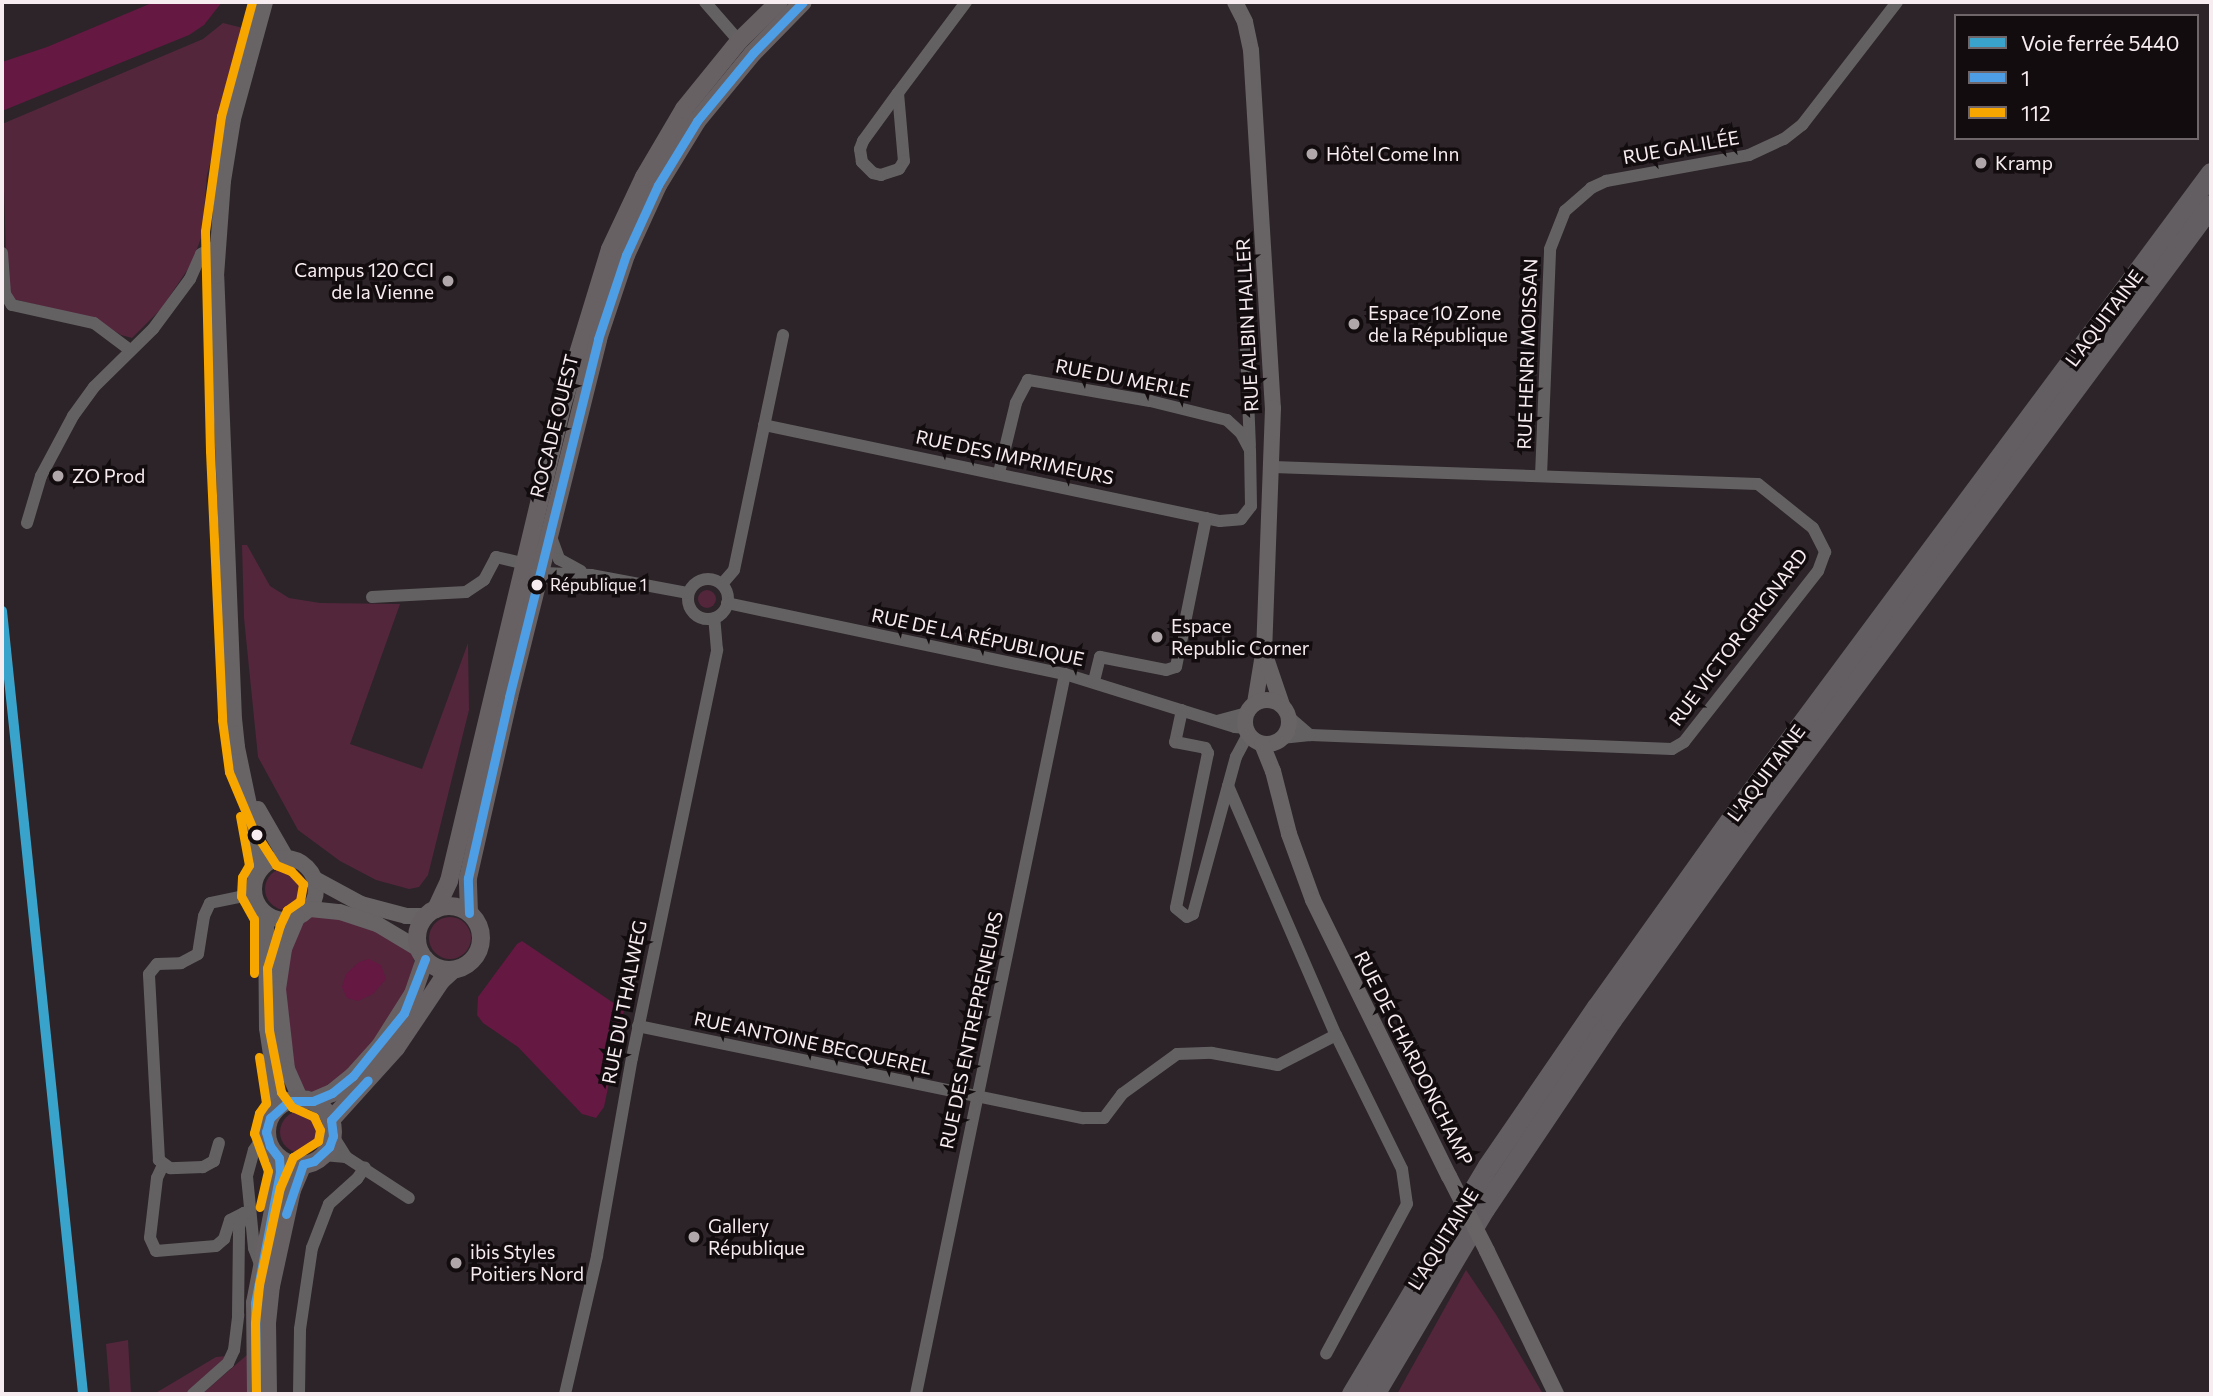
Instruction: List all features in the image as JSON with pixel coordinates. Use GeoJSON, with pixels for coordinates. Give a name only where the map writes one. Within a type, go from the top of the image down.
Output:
{"type":"FeatureCollection","features":[{"type":"Feature","properties":{"kind":"highway","name":"L'AQUITAINE"},"geometry":{"type":"LineString","coordinates":[[1352,1394],[1488,1166],[1597,1007],[1737,811],[2211,173]]}},
{"type":"Feature","properties":{"kind":"highway","name":"L'AQUITAINE"},"geometry":{"type":"LineString","coordinates":[[1374,1394],[1490,1198],[1611,1020],[1736,845],[2211,205]]}},
{"type":"Feature","properties":{"kind":"main road"},"geometry":{"type":"LineString","coordinates":[[262,867],[241,768],[234,719],[217,245],[223,181],[233,119],[265,2]]}},
{"type":"Feature","properties":{"kind":"main road"},"geometry":{"type":"LineString","coordinates":[[535,565],[579,343],[610,249],[663,142],[705,80],[739,41],[779,2]]}},
{"type":"Feature","properties":{"kind":"main road","name":"ROCADE OUEST"},"geometry":{"type":"LineString","coordinates":[[431,912],[449,881],[535,565],[549,532],[598,339],[626,255],[657,185],[677,151],[736,71],[803,2]]}},
{"type":"Feature","properties":{"kind":"main road","name":"RUE ALBIN HALLER"},"geometry":{"type":"LineString","coordinates":[[1235,2],[1245,22],[1251,50],[1273,408],[1273,467],[1264,648]]}},
{"type":"Feature","properties":{"kind":"main road","name":"ROCADE OUEST"},"geometry":{"type":"LineString","coordinates":[[469,913],[468,878],[533,598],[535,565]]}},
{"type":"Feature","properties":{"kind":"main road"},"geometry":{"type":"LineString","coordinates":[[1261,732],[1288,729],[1286,711],[1271,680],[1264,648]]}},
{"type":"Feature","properties":{"kind":"main road"},"geometry":{"type":"LineString","coordinates":[[1261,732],[1264,648]]}},
{"type":"Feature","properties":{"kind":"main road"},"geometry":{"type":"LineString","coordinates":[[1261,732],[1273,700],[1286,711]]}},
{"type":"Feature","properties":{"kind":"main road","name":"RUE DE CHARDONCHAMP"},"geometry":{"type":"LineString","coordinates":[[1261,732],[1289,834],[1313,900],[1556,1394]]}},
{"type":"Feature","properties":{"kind":"main road"},"geometry":{"type":"LineString","coordinates":[[241,768],[264,823],[285,856],[298,860],[315,879],[361,904],[406,916],[453,906],[469,913],[480,928],[480,947],[470,962],[453,970],[441,981],[396,1048],[332,1128],[323,1155],[303,1164],[279,1158]]}},
{"type":"Feature","properties":{"kind":"main road"},"geometry":{"type":"LineString","coordinates":[[279,1107],[267,1028],[266,915],[253,894],[254,880],[262,867],[285,856]]}},
{"type":"Feature","properties":{"kind":"main road"},"geometry":{"type":"LineString","coordinates":[[315,879],[316,895],[284,949],[278,989],[287,1069],[306,1100],[324,1109],[332,1128]]}},
{"type":"Feature","properties":{"kind":"main road"},"geometry":{"type":"LineString","coordinates":[[266,915],[281,921],[304,914],[340,912],[377,924],[422,954],[433,966],[453,970]]}},
{"type":"Feature","properties":{"kind":"main road"},"geometry":{"type":"LineString","coordinates":[[256,1394],[255,1303],[279,1180],[279,1158],[270,1146],[266,1132],[270,1118],[279,1107],[332,1093],[354,1076],[380,1046],[414,994],[422,954],[418,931],[431,912]]}},
{"type":"Feature","properties":{"kind":"main road"},"geometry":{"type":"LineString","coordinates":[[268,1394],[267,1323],[271,1286],[292,1190],[303,1164]]}},
{"type":"Feature","properties":{"kind":"street"},"geometry":{"type":"LineString","coordinates":[[705,2],[739,41],[736,71]]}},
{"type":"Feature","properties":{"kind":"street"},"geometry":{"type":"LineString","coordinates":[[898,93],[904,161],[899,169],[881,176],[866,168],[860,149],[898,93],[966,2]]}},
{"type":"Feature","properties":{"kind":"street","name":"RUE GALILÉE"},"geometry":{"type":"LineString","coordinates":[[1554,234],[1566,211],[1577,198],[1606,181],[1749,155],[1784,139],[1802,125],[1898,2]]}},
{"type":"Feature","properties":{"kind":"street"},"geometry":{"type":"LineString","coordinates":[[739,41],[764,41]]}},
{"type":"Feature","properties":{"kind":"street","name":"RUE HENRI MOISSAN"},"geometry":{"type":"LineString","coordinates":[[1541,476],[1547,287],[1554,234]]}},
{"type":"Feature","properties":{"kind":"street"},"geometry":{"type":"LineString","coordinates":[[27,523],[41,476],[73,416],[94,387],[161,320],[190,279],[201,254],[217,245]]}},
{"type":"Feature","properties":{"kind":"street"},"geometry":{"type":"LineString","coordinates":[[2,253],[5,293],[12,305],[93,323],[130,350]]}},
{"type":"Feature","properties":{"kind":"street"},"geometry":{"type":"LineString","coordinates":[[1245,323],[1250,450]]}},
{"type":"Feature","properties":{"kind":"street"},"geometry":{"type":"LineString","coordinates":[[722,584],[734,570],[783,335]]}},
{"type":"Feature","properties":{"kind":"street","name":"RUE DU MERLE"},"geometry":{"type":"LineString","coordinates":[[999,473],[1016,403],[1028,380],[1150,401],[1227,420],[1241,433],[1250,450]]}},
{"type":"Feature","properties":{"kind":"street","name":"RUE DES IMPRIMEURS"},"geometry":{"type":"LineString","coordinates":[[764,425],[1206,518],[1236,520],[1244,517],[1251,506],[1250,450]]}},
{"type":"Feature","properties":{"kind":"street","name":"RUE VICTOR GRIGNARD"},"geometry":{"type":"LineString","coordinates":[[1261,732],[1672,749],[1684,742],[1823,561],[1825,552],[1813,527],[1758,484],[1273,467]]}},
{"type":"Feature","properties":{"kind":"street"},"geometry":{"type":"LineString","coordinates":[[1094,681],[1100,657],[1166,670],[1177,667],[1206,518]]}},
{"type":"Feature","properties":{"kind":"street"},"geometry":{"type":"LineString","coordinates":[[549,532],[564,570]]}},
{"type":"Feature","properties":{"kind":"street"},"geometry":{"type":"LineString","coordinates":[[372,597],[466,592],[484,580],[496,557],[688,593]]}},
{"type":"Feature","properties":{"kind":"street"},"geometry":{"type":"LineString","coordinates":[[533,598],[564,570]]}},
{"type":"Feature","properties":{"kind":"street"},"geometry":{"type":"LineString","coordinates":[[701,581],[716,581],[722,584],[727,603],[721,614],[714,618],[695,616],[689,606],[688,593],[701,581]]}},
{"type":"Feature","properties":{"kind":"street","name":"RUE DE LA RÉPUBLIQUE"},"geometry":{"type":"LineString","coordinates":[[727,603],[1094,681],[1217,722],[1261,732]]}},
{"type":"Feature","properties":{"kind":"street","name":"RUE DU THALWEG"},"geometry":{"type":"LineString","coordinates":[[565,1394],[597,1256],[638,1026],[717,650],[714,618]]}},
{"type":"Feature","properties":{"kind":"street","name":"RUE DES ENTREPRENEURS"},"geometry":{"type":"LineString","coordinates":[[916,1394],[1065,674]]}},
{"type":"Feature","properties":{"kind":"street"},"geometry":{"type":"LineString","coordinates":[[1182,710],[1175,742],[1205,748],[1208,753],[1176,908],[1187,917],[1193,915],[1238,751],[1261,732]]}},
{"type":"Feature","properties":{"kind":"street"},"geometry":{"type":"LineString","coordinates":[[1286,711],[1310,735]]}},
{"type":"Feature","properties":{"kind":"street"},"geometry":{"type":"LineString","coordinates":[[1228,786],[1336,1035],[1402,1169],[1407,1204],[1326,1354]]}},
{"type":"Feature","properties":{"kind":"street"},"geometry":{"type":"LineString","coordinates":[[219,1143],[218,1154],[210,1165],[170,1168],[163,1165],[158,1154],[149,974],[157,964],[181,963],[198,954],[201,929],[210,903],[253,894]]}},
{"type":"Feature","properties":{"kind":"street","name":"RUE ANTOINE BECQUEREL"},"geometry":{"type":"LineString","coordinates":[[638,1026],[1084,1118],[1104,1118],[1122,1094],[1177,1054],[1212,1053],[1278,1065],[1336,1035]]}},
{"type":"Feature","properties":{"kind":"street"},"geometry":{"type":"LineString","coordinates":[[332,1128],[346,1157]]}},
{"type":"Feature","properties":{"kind":"street"},"geometry":{"type":"LineString","coordinates":[[261,1265],[254,1248],[247,1213],[248,1163],[266,1132]]}},
{"type":"Feature","properties":{"kind":"street"},"geometry":{"type":"LineString","coordinates":[[323,1155],[346,1157],[409,1198]]}},
{"type":"Feature","properties":{"kind":"street"},"geometry":{"type":"LineString","coordinates":[[163,1165],[157,1178],[150,1238],[156,1251],[216,1246],[224,1239],[230,1220],[247,1213]]}},
{"type":"Feature","properties":{"kind":"street"},"geometry":{"type":"LineString","coordinates":[[299,1394],[300,1329],[312,1248],[329,1203],[357,1180],[365,1167]]}},
{"type":"Feature","properties":{"kind":"street"},"geometry":{"type":"LineString","coordinates":[[193,1394],[228,1363],[234,1350],[238,1315],[239,1227],[247,1213]]}},
{"type":"Feature","properties":{"kind":"shaded area"},"geometry":{"type":"Polygon","coordinates":[[[154,2],[222,2],[204,25],[189,35],[2,111],[2,62],[47,47],[154,2]]]}},
{"type":"Feature","properties":{"kind":"shaded area"},"geometry":{"type":"Polygon","coordinates":[[[223,23],[247,29],[207,175],[202,235],[192,263],[161,309],[132,338],[121,335],[96,319],[13,299],[7,288],[2,124],[203,39],[223,23]]]}},
{"type":"Feature","properties":{"kind":"shaded area"},"geometry":{"type":"Polygon","coordinates":[[[242,545],[247,545],[270,586],[289,598],[320,603],[400,604],[350,744],[422,769],[468,643],[469,710],[428,875],[419,887],[409,889],[376,880],[340,861],[298,830],[258,757],[244,618],[242,545]]]}},
{"type":"Feature","properties":{"kind":"shaded area"},"geometry":{"type":"Polygon","coordinates":[[[703,590],[711,590],[716,599],[714,606],[703,608],[698,603],[698,595],[703,590]]]}},
{"type":"Feature","properties":{"kind":"shaded area"},"geometry":{"type":"Polygon","coordinates":[[[286,868],[301,874],[307,889],[301,904],[286,910],[271,904],[265,889],[271,874],[286,868]]]}},
{"type":"Feature","properties":{"kind":"shaded area"},"geometry":{"type":"Polygon","coordinates":[[[311,916],[350,920],[410,947],[417,970],[399,1010],[347,1073],[317,1093],[301,1089],[293,1069],[284,991],[287,956],[303,921],[311,916]]]}},
{"type":"Feature","properties":{"kind":"shaded area"},"geometry":{"type":"Polygon","coordinates":[[[450,917],[465,923],[471,938],[465,953],[450,959],[435,953],[429,938],[435,923],[450,917]]]}},
{"type":"Feature","properties":{"kind":"shaded area"},"geometry":{"type":"Polygon","coordinates":[[[522,941],[624,1010],[604,1107],[596,1118],[582,1114],[518,1047],[483,1023],[477,1015],[478,997],[522,941]]]}},
{"type":"Feature","properties":{"kind":"shaded area"},"geometry":{"type":"Polygon","coordinates":[[[369,959],[381,965],[386,979],[373,994],[358,1001],[347,998],[342,987],[346,974],[359,962],[369,959]]]}},
{"type":"Feature","properties":{"kind":"shaded area"},"geometry":{"type":"Polygon","coordinates":[[[301,1111],[316,1117],[322,1132],[316,1147],[301,1153],[286,1147],[280,1132],[286,1117],[301,1111]]]}},
{"type":"Feature","properties":{"kind":"shaded area"},"geometry":{"type":"Polygon","coordinates":[[[1466,1270],[1497,1316],[1543,1394],[1397,1394],[1466,1270]]]}},
{"type":"Feature","properties":{"kind":"shaded area"},"geometry":{"type":"Polygon","coordinates":[[[128,1340],[131,1394],[110,1394],[106,1344],[128,1340]]]}},
{"type":"Feature","properties":{"kind":"shaded area"},"geometry":{"type":"Polygon","coordinates":[[[248,1354],[249,1394],[202,1394],[248,1354]]]}},
{"type":"Feature","properties":{"kind":"shaded area"},"geometry":{"type":"Polygon","coordinates":[[[227,1356],[187,1394],[154,1394],[216,1357],[227,1356]]]}},
{"type":"Feature","properties":{"kind":"rail line","name":"5440"},"geometry":{"type":"LineString","coordinates":[[2,611],[83,1394]]}},
{"type":"Feature","properties":{"kind":"transit line","name":"112"},"geometry":{"type":"LineString","coordinates":[[252,2],[221,116],[205,231],[210,451],[222,720],[229,772],[253,829],[276,865],[291,871],[303,884],[300,901],[287,910],[280,925],[267,968],[269,1030],[281,1092],[292,1107],[314,1117],[320,1130],[318,1141],[293,1157],[280,1187],[259,1285],[255,1323],[256,1394]]}},
{"type":"Feature","properties":{"kind":"transit line","name":"1"},"geometry":{"type":"LineString","coordinates":[[469,913],[468,878],[509,697],[598,339],[626,255],[658,185],[697,121],[753,53],[803,2]]}},
{"type":"Feature","properties":{"kind":"transit line","name":"112"},"geometry":{"type":"LineString","coordinates":[[240,816],[249,865],[242,877],[241,896],[254,919],[254,973]]}},
{"type":"Feature","properties":{"kind":"transit line","name":"1"},"geometry":{"type":"LineString","coordinates":[[256,1394],[255,1303],[280,1172],[279,1158],[270,1146],[266,1132],[270,1118],[289,1101],[313,1101],[332,1093],[353,1076],[404,1013],[425,959]]}},
{"type":"Feature","properties":{"kind":"transit line","name":"112"},"geometry":{"type":"LineString","coordinates":[[259,1057],[266,1103],[259,1113],[254,1133],[268,1171],[260,1207]]}},
{"type":"Feature","properties":{"kind":"transit line","name":"1"},"geometry":{"type":"LineString","coordinates":[[286,1214],[303,1164],[314,1161],[329,1147],[333,1136],[331,1120],[368,1080]]}},
{"type":"Feature","properties":{"kind":"place","name":"Hôtel Come Inn"},"geometry":{"type":"Point","coordinates":[1312,154]}},
{"type":"Feature","properties":{"kind":"place","name":"Kramp"},"geometry":{"type":"Point","coordinates":[1981,163]}},
{"type":"Feature","properties":{"kind":"place","name":"Campus 120 CCI de la Vienne"},"geometry":{"type":"Point","coordinates":[448,281]}},
{"type":"Feature","properties":{"kind":"place","name":"Espace 10 Zone de la République"},"geometry":{"type":"Point","coordinates":[1354,324]}},
{"type":"Feature","properties":{"kind":"place","name":"ZO Prod"},"geometry":{"type":"Point","coordinates":[58,476]}},
{"type":"Feature","properties":{"kind":"place","name":"République 1"},"geometry":{"type":"Point","coordinates":[537,585]}},
{"type":"Feature","properties":{"kind":"place","name":"Espace Republic Corner"},"geometry":{"type":"Point","coordinates":[1157,637]}},
{"type":"Feature","properties":{"kind":"place","name":"Gallery République"},"geometry":{"type":"Point","coordinates":[694,1237]}},
{"type":"Feature","properties":{"kind":"place","name":"ibis Styles Poitiers Nord"},"geometry":{"type":"Point","coordinates":[456,1263]}}]}
